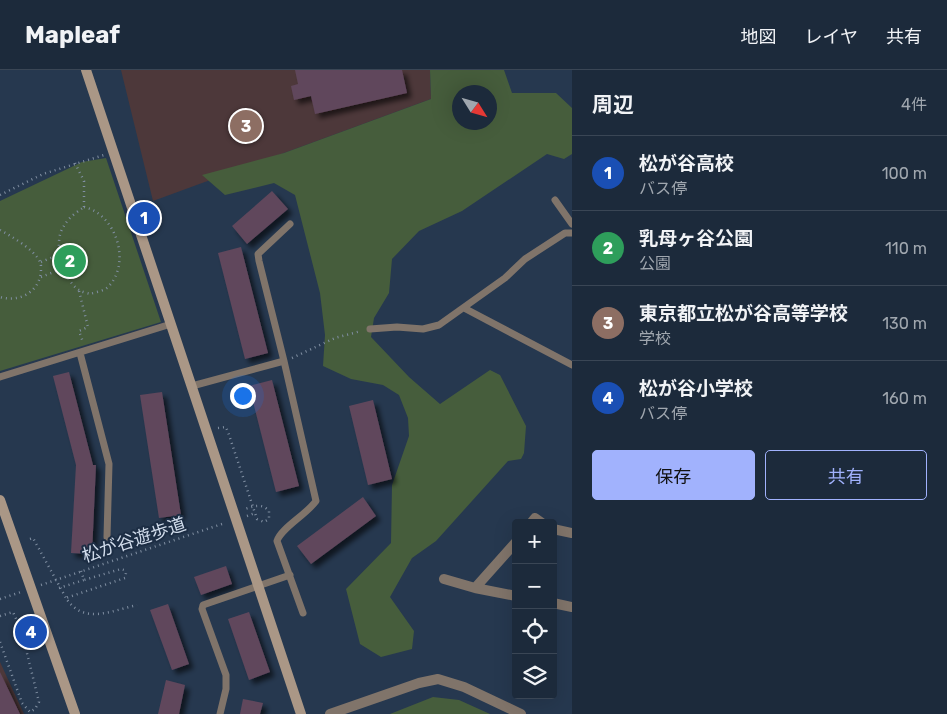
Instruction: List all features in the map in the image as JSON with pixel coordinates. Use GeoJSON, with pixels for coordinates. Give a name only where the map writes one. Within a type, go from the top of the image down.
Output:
{"type":"FeatureCollection","features":[{"type":"Feature","properties":{"kind":"street"},"geometry":{"type":"LineString","coordinates":[[86,70],[301,714]]}},
{"type":"Feature","properties":{"kind":"street"},"geometry":{"type":"LineString","coordinates":[[0,500],[75,714]]}},
{"type":"Feature","properties":{"kind":"street"},"geometry":{"type":"LineString","coordinates":[[557,530],[572,533]]}},
{"type":"Feature","properties":{"kind":"street"},"geometry":{"type":"LineString","coordinates":[[476,588],[512,547]]}},
{"type":"Feature","properties":{"kind":"street"},"geometry":{"type":"LineString","coordinates":[[444,578],[476,588],[512,595]]}},
{"type":"Feature","properties":{"kind":"street"},"geometry":{"type":"LineString","coordinates":[[557,604],[572,607]]}},
{"type":"Feature","properties":{"kind":"street"},"geometry":{"type":"LineString","coordinates":[[330,714],[419,683],[438,679],[464,687],[521,714]]}},
{"type":"Feature","properties":{"kind":"lane"},"geometry":{"type":"LineString","coordinates":[[555,200],[572,224]]}},
{"type":"Feature","properties":{"kind":"lane"},"geometry":{"type":"LineString","coordinates":[[290,224],[258,254],[316,501],[309,510],[279,534],[277,541],[303,613]]}},
{"type":"Feature","properties":{"kind":"lane"},"geometry":{"type":"LineString","coordinates":[[370,328],[397,327],[423,329],[439,325],[505,278],[525,258],[564,233],[572,233]]}},
{"type":"Feature","properties":{"kind":"lane"},"geometry":{"type":"LineString","coordinates":[[464,308],[572,364]]}},
{"type":"Feature","properties":{"kind":"lane"},"geometry":{"type":"LineString","coordinates":[[0,377],[171,324]]}},
{"type":"Feature","properties":{"kind":"lane"},"geometry":{"type":"LineString","coordinates":[[83,352],[110,464],[107,537]]}},
{"type":"Feature","properties":{"kind":"lane"},"geometry":{"type":"LineString","coordinates":[[192,386],[284,361]]}},
{"type":"Feature","properties":{"kind":"lane"},"geometry":{"type":"LineString","coordinates":[[220,714],[226,689],[226,675],[202,610],[203,605],[290,575]]}},
{"type":"Feature","properties":{"kind":"path"},"geometry":{"type":"LineString","coordinates":[[0,195],[43,174],[106,155]]}},
{"type":"Feature","properties":{"kind":"path"},"geometry":{"type":"LineString","coordinates":[[75,163],[84,180],[84,207],[63,226],[58,240],[58,255],[73,284],[79,290],[90,294],[107,288],[116,277],[120,260],[118,244],[110,225],[93,209],[84,207]]}},
{"type":"Feature","properties":{"kind":"path"},"geometry":{"type":"LineString","coordinates":[[0,230],[34,253],[40,262],[41,277],[34,291],[10,300],[0,297]]}},
{"type":"Feature","properties":{"kind":"path"},"geometry":{"type":"LineString","coordinates":[[40,262],[58,255]]}},
{"type":"Feature","properties":{"kind":"path"},"geometry":{"type":"LineString","coordinates":[[41,277],[64,268]]}},
{"type":"Feature","properties":{"kind":"path"},"geometry":{"type":"LineString","coordinates":[[79,290],[88,327],[79,332],[83,352]]}},
{"type":"Feature","properties":{"kind":"path"},"geometry":{"type":"LineString","coordinates":[[284,361],[334,338],[370,328]]}},
{"type":"Feature","properties":{"kind":"path"},"geometry":{"type":"LineString","coordinates":[[218,428],[226,427],[228,435],[255,513],[257,519],[261,522],[270,519],[269,511],[264,507],[256,505],[245,509]]}},
{"type":"Feature","properties":{"kind":"path","name":"松が谷遊歩道"},"geometry":{"type":"LineString","coordinates":[[69,575],[207,529]]}},
{"type":"Feature","properties":{"kind":"path"},"geometry":{"type":"LineString","coordinates":[[30,539],[33,538],[71,607],[82,613],[94,614],[137,605]]}},
{"type":"Feature","properties":{"kind":"path"},"geometry":{"type":"LineString","coordinates":[[59,588],[121,568],[126,573],[125,578],[66,598]]}},
{"type":"Feature","properties":{"kind":"path"},"geometry":{"type":"LineString","coordinates":[[81,571],[84,580]]}},
{"type":"Feature","properties":{"kind":"path"},"geometry":{"type":"LineString","coordinates":[[0,616],[14,612],[24,632],[39,702],[35,709],[30,712],[22,703],[0,642]]}},
{"type":"Feature","properties":{"kind":"shaded area"},"geometry":{"type":"Polygon","coordinates":[[[121,70],[430,70],[431,99],[153,201],[121,70]]]}},
{"type":"Feature","properties":{"kind":"shaded area"},"geometry":{"type":"Polygon","coordinates":[[[0,662],[24,714],[0,714],[0,662]]]}},
{"type":"Feature","properties":{"kind":"green space"},"geometry":{"type":"Polygon","coordinates":[[[430,70],[504,70],[512,93],[556,93],[572,108],[572,154],[564,159],[547,154],[462,211],[419,231],[392,259],[389,293],[374,318],[371,337],[409,377],[440,404],[490,370],[500,375],[526,426],[524,453],[521,459],[508,461],[436,541],[412,558],[390,597],[414,631],[412,649],[381,657],[360,644],[346,589],[391,543],[392,485],[409,436],[408,418],[399,395],[383,385],[351,379],[323,366],[325,335],[320,293],[295,195],[274,183],[225,195],[202,175],[284,153],[431,99],[430,70]]]}},
{"type":"Feature","properties":{"kind":"green space"},"geometry":{"type":"Polygon","coordinates":[[[106,158],[161,322],[0,371],[0,201],[82,162],[106,158]]]}},
{"type":"Feature","properties":{"kind":"green space"},"geometry":{"type":"Polygon","coordinates":[[[433,697],[459,700],[490,714],[390,714],[433,697]]]}},
{"type":"Feature","properties":{"kind":"building"},"geometry":{"type":"Polygon","coordinates":[[[295,70],[402,70],[407,93],[315,114],[311,96],[294,100],[291,86],[298,84],[295,70]]]}},
{"type":"Feature","properties":{"kind":"building"},"geometry":{"type":"Polygon","coordinates":[[[272,191],[288,209],[247,244],[232,226],[272,191]]]}},
{"type":"Feature","properties":{"kind":"building"},"geometry":{"type":"Polygon","coordinates":[[[241,247],[268,353],[245,359],[218,253],[241,247]]]}},
{"type":"Feature","properties":{"kind":"building"},"geometry":{"type":"Polygon","coordinates":[[[69,372],[93,465],[96,465],[92,554],[71,553],[76,465],[53,376],[69,372]]]}},
{"type":"Feature","properties":{"kind":"building"},"geometry":{"type":"Polygon","coordinates":[[[272,380],[299,486],[276,492],[249,386],[272,380]]]}},
{"type":"Feature","properties":{"kind":"building"},"geometry":{"type":"Polygon","coordinates":[[[162,392],[181,515],[159,518],[140,395],[162,392]]]}},
{"type":"Feature","properties":{"kind":"building"},"geometry":{"type":"Polygon","coordinates":[[[373,400],[392,479],[368,485],[349,406],[373,400]]]}},
{"type":"Feature","properties":{"kind":"building"},"geometry":{"type":"Polygon","coordinates":[[[363,497],[376,516],[311,564],[297,546],[363,497]]]}},
{"type":"Feature","properties":{"kind":"building"},"geometry":{"type":"Polygon","coordinates":[[[226,566],[232,584],[201,595],[194,577],[226,566]]]}},
{"type":"Feature","properties":{"kind":"building"},"geometry":{"type":"Polygon","coordinates":[[[168,604],[189,664],[172,670],[150,610],[168,604]]]}},
{"type":"Feature","properties":{"kind":"building"},"geometry":{"type":"Polygon","coordinates":[[[249,612],[270,672],[249,680],[228,619],[249,612]]]}},
{"type":"Feature","properties":{"kind":"building"},"geometry":{"type":"Polygon","coordinates":[[[0,672],[20,714],[0,714],[0,672]]]}},
{"type":"Feature","properties":{"kind":"building"},"geometry":{"type":"Polygon","coordinates":[[[166,680],[185,685],[179,714],[158,714],[166,680]]]}},
{"type":"Feature","properties":{"kind":"building"},"geometry":{"type":"Polygon","coordinates":[[[243,699],[263,703],[260,714],[240,714],[243,699]]]}},
{"type":"Feature","properties":{"kind":"place","name":"東京都立松が谷高等学校"},"geometry":{"type":"Point","coordinates":[246,126]}},
{"type":"Feature","properties":{"kind":"place","name":"松が谷高校"},"geometry":{"type":"Point","coordinates":[144,218]}},
{"type":"Feature","properties":{"kind":"place","name":"乳母ヶ谷公園"},"geometry":{"type":"Point","coordinates":[70,261]}},
{"type":"Feature","properties":{"kind":"place","name":"松が谷小学校"},"geometry":{"type":"Point","coordinates":[31,632]}}]}
